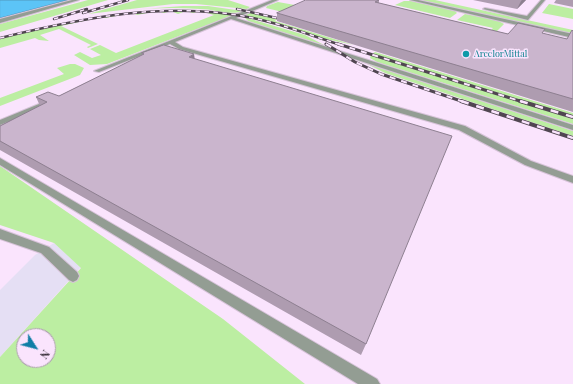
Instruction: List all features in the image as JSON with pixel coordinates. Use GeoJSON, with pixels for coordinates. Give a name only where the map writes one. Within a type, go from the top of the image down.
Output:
{"type":"FeatureCollection","features":[{"type":"Feature","properties":{"kind":"street"},"geometry":{"type":"LineString","coordinates":[[0,20],[77,0]]}},
{"type":"Feature","properties":{"kind":"street"},"geometry":{"type":"LineString","coordinates":[[97,71],[276,0]]}},
{"type":"Feature","properties":{"kind":"street"},"geometry":{"type":"LineString","coordinates":[[412,0],[573,36]]}},
{"type":"Feature","properties":{"kind":"street"},"geometry":{"type":"LineString","coordinates":[[481,8],[528,18],[543,0]]}},
{"type":"Feature","properties":{"kind":"street"},"geometry":{"type":"LineString","coordinates":[[232,18],[573,128]]}},
{"type":"Feature","properties":{"kind":"street"},"geometry":{"type":"LineString","coordinates":[[170,42],[177,49],[462,128],[528,163],[573,180]]}},
{"type":"Feature","properties":{"kind":"street"},"geometry":{"type":"LineString","coordinates":[[0,123],[50,102]]}},
{"type":"Feature","properties":{"kind":"street"},"geometry":{"type":"LineString","coordinates":[[0,161],[372,384]]}},
{"type":"Feature","properties":{"kind":"street"},"geometry":{"type":"LineString","coordinates":[[0,234],[45,250],[73,276]]}},
{"type":"Feature","properties":{"kind":"shaded area"},"geometry":{"type":"Polygon","coordinates":[[[54,243],[81,267],[26,328],[16,328],[16,339],[0,357],[0,290],[35,255],[54,243]]]}},
{"type":"Feature","properties":{"kind":"green space"},"geometry":{"type":"Polygon","coordinates":[[[88,0],[108,0],[0,32],[0,24],[88,0]]]}},
{"type":"Feature","properties":{"kind":"green space"},"geometry":{"type":"Polygon","coordinates":[[[137,0],[228,0],[250,7],[247,9],[196,4],[173,4],[88,14],[137,0]]]}},
{"type":"Feature","properties":{"kind":"green space"},"geometry":{"type":"Polygon","coordinates":[[[420,0],[435,0],[573,30],[573,34],[420,0]]]}},
{"type":"Feature","properties":{"kind":"green space"},"geometry":{"type":"Polygon","coordinates":[[[404,1],[411,1],[455,11],[457,13],[450,18],[395,5],[404,1]]]}},
{"type":"Feature","properties":{"kind":"green space"},"geometry":{"type":"Polygon","coordinates":[[[278,2],[306,7],[291,14],[266,8],[267,6],[278,2]]]}},
{"type":"Feature","properties":{"kind":"green space"},"geometry":{"type":"Polygon","coordinates":[[[549,4],[573,9],[573,19],[542,13],[549,4]]]}},
{"type":"Feature","properties":{"kind":"green space"},"geometry":{"type":"Polygon","coordinates":[[[208,6],[243,11],[233,13],[191,8],[143,9],[208,6]]]}},
{"type":"Feature","properties":{"kind":"green space"},"geometry":{"type":"Polygon","coordinates":[[[186,10],[216,12],[233,15],[107,64],[90,65],[74,55],[80,52],[92,58],[101,55],[90,49],[100,45],[116,53],[214,15],[200,11],[193,13],[186,11],[178,14],[171,11],[164,13],[158,11],[186,10]]]}},
{"type":"Feature","properties":{"kind":"green space"},"geometry":{"type":"Polygon","coordinates":[[[156,11],[137,15],[133,13],[105,18],[101,17],[61,26],[98,44],[88,48],[87,47],[91,45],[59,29],[40,35],[49,41],[35,38],[0,48],[0,39],[46,27],[92,18],[138,12],[156,11]]]}},
{"type":"Feature","properties":{"kind":"green space"},"geometry":{"type":"Polygon","coordinates":[[[250,12],[277,19],[275,21],[354,45],[321,38],[245,15],[250,12]]]}},
{"type":"Feature","properties":{"kind":"green space"},"geometry":{"type":"Polygon","coordinates":[[[465,14],[497,20],[504,24],[495,33],[489,32],[493,28],[457,20],[465,14]]]}},
{"type":"Feature","properties":{"kind":"green space"},"geometry":{"type":"Polygon","coordinates":[[[244,17],[305,35],[326,46],[248,21],[244,17]]]}},
{"type":"Feature","properties":{"kind":"green space"},"geometry":{"type":"Polygon","coordinates":[[[375,52],[573,113],[573,116],[372,54],[375,52]]]}},
{"type":"Feature","properties":{"kind":"green space"},"geometry":{"type":"Polygon","coordinates":[[[371,55],[573,119],[573,124],[377,62],[370,58],[371,55]]]}},
{"type":"Feature","properties":{"kind":"green space"},"geometry":{"type":"Polygon","coordinates":[[[365,63],[573,131],[573,136],[385,73],[365,63]]]}},
{"type":"Feature","properties":{"kind":"green space"},"geometry":{"type":"Polygon","coordinates":[[[75,64],[84,68],[80,75],[0,106],[0,98],[64,74],[57,68],[75,64]]]}},
{"type":"Feature","properties":{"kind":"green space"},"geometry":{"type":"Polygon","coordinates":[[[0,166],[223,319],[305,384],[0,384],[0,357],[16,339],[16,368],[56,368],[56,328],[26,328],[81,268],[54,243],[0,225],[0,166]]]}},
{"type":"Feature","properties":{"kind":"water"},"geometry":{"type":"Polygon","coordinates":[[[0,0],[68,0],[0,18],[0,0]]]}},
{"type":"Feature","properties":{"kind":"building","name":"ArcelorMittal"},"geometry":{"type":"Polygon","coordinates":[[[306,0],[379,0],[375,2],[508,34],[518,23],[545,29],[542,33],[567,39],[572,30],[573,99],[277,13],[306,0]]]}},
{"type":"Feature","properties":{"kind":"building"},"geometry":{"type":"Polygon","coordinates":[[[164,45],[194,54],[189,57],[452,136],[366,344],[0,141],[0,126],[47,102],[36,97],[48,92],[59,96],[144,54],[142,53],[164,45]]]}},
{"type":"Feature","properties":{"kind":"railway"},"geometry":{"type":"LineString","coordinates":[[83,13],[128,0]]}},
{"type":"Feature","properties":{"kind":"railway"},"geometry":{"type":"LineString","coordinates":[[54,19],[87,9]]}},
{"type":"Feature","properties":{"kind":"railway"},"geometry":{"type":"LineString","coordinates":[[237,9],[281,19]]}},
{"type":"Feature","properties":{"kind":"railway"},"geometry":{"type":"LineString","coordinates":[[0,38],[94,18],[157,11],[189,11],[221,13],[253,18],[341,45]]}},
{"type":"Feature","properties":{"kind":"railway"},"geometry":{"type":"LineString","coordinates":[[327,45],[326,44],[355,62],[381,74],[463,102]]}},
{"type":"Feature","properties":{"kind":"railway"},"geometry":{"type":"LineString","coordinates":[[338,44],[523,102]]}},
{"type":"Feature","properties":{"kind":"railway"},"geometry":{"type":"LineString","coordinates":[[520,101],[573,117]]}},
{"type":"Feature","properties":{"kind":"railway"},"geometry":{"type":"LineString","coordinates":[[463,102],[573,138]]}},
{"type":"Feature","properties":{"kind":"place","name":"ArcelorMittal"},"geometry":{"type":"Point","coordinates":[466,54]}}]}
